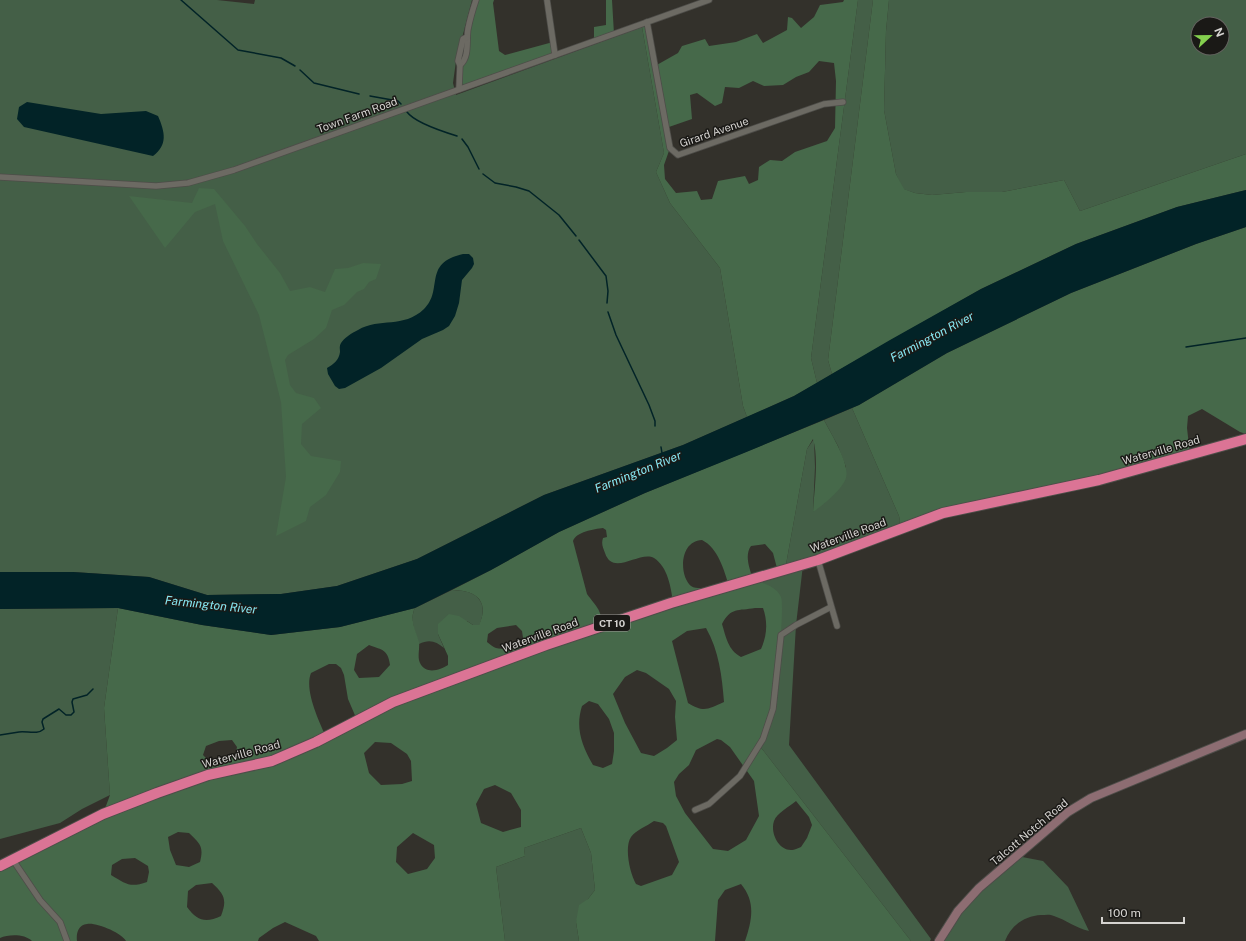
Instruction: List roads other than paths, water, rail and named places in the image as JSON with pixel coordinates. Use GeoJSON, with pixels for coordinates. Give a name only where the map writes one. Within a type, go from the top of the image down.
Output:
{"type":"FeatureCollection","features":[{"type":"Feature","properties":{"kind":"highway","name":"Waterville Road"},"geometry":{"type":"LineString","coordinates":[[0,866],[103,814],[157,792],[208,775],[272,761],[316,742],[393,702],[546,645],[664,605],[818,560],[943,512],[1099,480],[1246,439]]}},
{"type":"Feature","properties":{"kind":"street"},"geometry":{"type":"LineString","coordinates":[[459,89],[460,65],[458,61],[464,39],[467,37],[476,0]]}},
{"type":"Feature","properties":{"kind":"street"},"geometry":{"type":"LineString","coordinates":[[547,0],[555,55]]}},
{"type":"Feature","properties":{"kind":"street","name":"Town Farm Road"},"geometry":{"type":"LineString","coordinates":[[0,176],[156,186],[188,183],[234,170],[710,0]]}},
{"type":"Feature","properties":{"kind":"street","name":"Girard Avenue"},"geometry":{"type":"LineString","coordinates":[[647,22],[670,148],[678,155],[824,104],[843,102]]}},
{"type":"Feature","properties":{"kind":"street"},"geometry":{"type":"LineString","coordinates":[[818,560],[837,626]]}},
{"type":"Feature","properties":{"kind":"street"},"geometry":{"type":"LineString","coordinates":[[695,810],[709,804],[740,776],[763,739],[773,709],[781,635],[796,625],[831,607]]}},
{"type":"Feature","properties":{"kind":"street","name":"Talcott Notch Road"},"geometry":{"type":"LineString","coordinates":[[939,941],[958,912],[979,888],[1068,812],[1091,798],[1246,734]]}},
{"type":"Feature","properties":{"kind":"street"},"geometry":{"type":"LineString","coordinates":[[13,860],[40,901],[60,922],[67,941]]}},
{"type":"Feature","properties":{"kind":"water"},"geometry":{"type":"Polygon","coordinates":[[[27,102],[101,114],[146,111],[158,116],[162,127],[164,138],[163,143],[158,152],[153,156],[24,127],[17,119],[19,107],[27,102]]]}},
{"type":"Feature","properties":{"kind":"water","name":"Farmington River"},"geometry":{"type":"Polygon","coordinates":[[[1246,190],[1246,227],[1196,244],[1071,293],[947,353],[859,405],[645,493],[559,532],[491,570],[415,608],[340,627],[271,635],[202,625],[118,608],[0,609],[0,572],[73,572],[149,577],[207,595],[281,594],[337,586],[417,559],[544,495],[683,445],[794,396],[981,289],[1076,244],[1177,207],[1246,190]]]}},
{"type":"Feature","properties":{"kind":"water"},"geometry":{"type":"Polygon","coordinates":[[[463,254],[469,254],[473,258],[474,264],[462,280],[459,303],[455,316],[449,326],[422,339],[381,368],[345,388],[339,389],[335,386],[328,374],[327,368],[337,360],[340,352],[340,345],[344,339],[366,326],[400,321],[416,315],[430,302],[438,270],[442,264],[450,258],[463,254]]]}},
{"type":"Feature","properties":{"kind":"waterway"},"geometry":{"type":"LineString","coordinates":[[181,0],[238,50],[281,58],[295,66]]}},
{"type":"Feature","properties":{"kind":"waterway"},"geometry":{"type":"LineString","coordinates":[[300,70],[314,83],[359,94]]}},
{"type":"Feature","properties":{"kind":"waterway"},"geometry":{"type":"LineString","coordinates":[[370,96],[398,101],[401,104]]}},
{"type":"Feature","properties":{"kind":"waterway"},"geometry":{"type":"LineString","coordinates":[[407,112],[416,120],[438,130],[457,136]]}},
{"type":"Feature","properties":{"kind":"waterway"},"geometry":{"type":"LineString","coordinates":[[462,139],[468,147],[479,169]]}},
{"type":"Feature","properties":{"kind":"waterway"},"geometry":{"type":"LineString","coordinates":[[483,174],[495,183],[529,191],[559,215],[576,236]]}},
{"type":"Feature","properties":{"kind":"waterway"},"geometry":{"type":"LineString","coordinates":[[579,240],[606,276],[608,291],[607,303]]}},
{"type":"Feature","properties":{"kind":"waterway"},"geometry":{"type":"LineString","coordinates":[[608,312],[616,335],[649,405],[655,421],[655,426]]}},
{"type":"Feature","properties":{"kind":"waterway"},"geometry":{"type":"LineString","coordinates":[[1186,347],[1246,338]]}},
{"type":"Feature","properties":{"kind":"waterway","name":"Farmington River"},"geometry":{"type":"LineString","coordinates":[[661,447],[662,453]]}},
{"type":"Feature","properties":{"kind":"waterway"},"geometry":{"type":"LineString","coordinates":[[0,735],[41,731],[44,729],[42,722],[43,719],[59,709],[66,715],[71,715],[74,712],[72,702],[73,699],[87,695],[93,689]]}}]}
